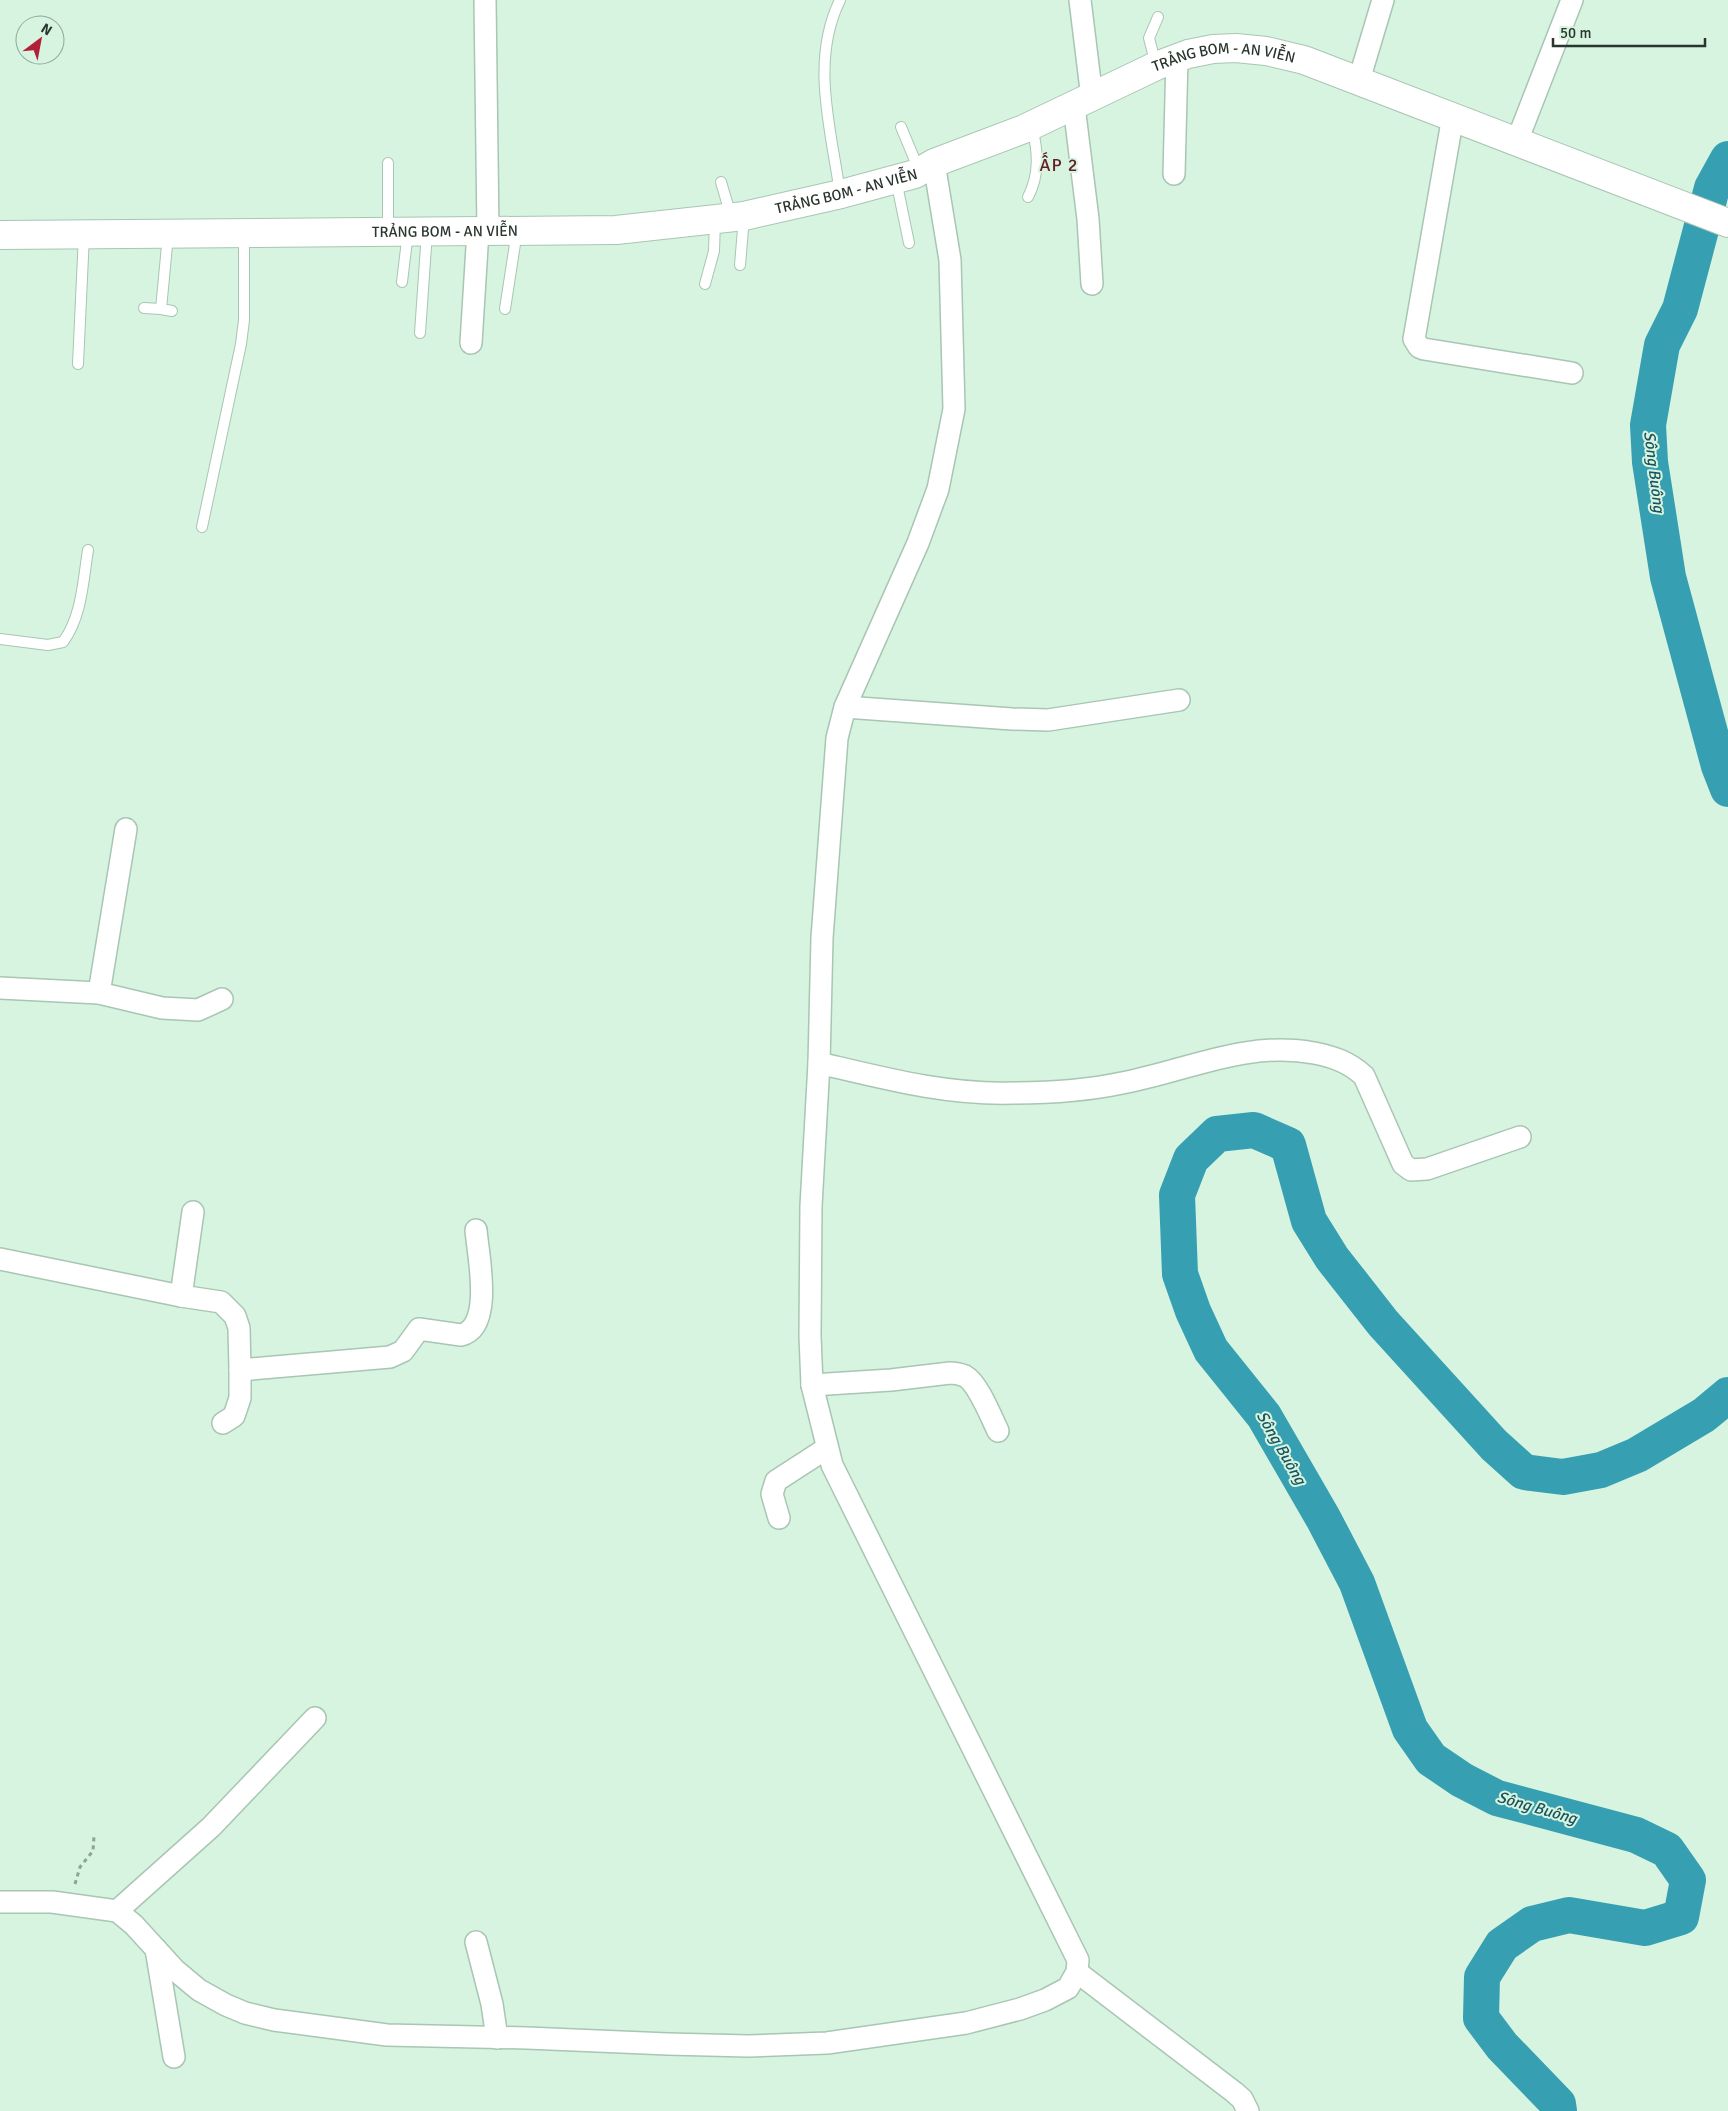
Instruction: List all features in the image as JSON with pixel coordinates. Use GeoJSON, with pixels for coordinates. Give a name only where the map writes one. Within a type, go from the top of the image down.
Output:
{"type":"FeatureCollection","features":[{"type":"Feature","properties":{"kind":"main road","name":"TRẢNG BOM - AN VIỄN"},"geometry":{"type":"LineString","coordinates":[[0,235],[616,230],[730,217],[841,194],[916,171],[1031,126],[1166,62],[1213,49],[1246,49],[1304,60],[1728,223]]}},
{"type":"Feature","properties":{"kind":"street"},"geometry":{"type":"LineString","coordinates":[[471,343],[483,231],[485,0]]}},
{"type":"Feature","properties":{"kind":"street"},"geometry":{"type":"LineString","coordinates":[[1080,0],[1092,284]]}},
{"type":"Feature","properties":{"kind":"street"},"geometry":{"type":"LineString","coordinates":[[1359,80],[1383,0]]}},
{"type":"Feature","properties":{"kind":"street"},"geometry":{"type":"LineString","coordinates":[[1517,142],[1572,0]]}},
{"type":"Feature","properties":{"kind":"street"},"geometry":{"type":"LineString","coordinates":[[1166,62],[1174,174]]}},
{"type":"Feature","properties":{"kind":"street"},"geometry":{"type":"LineString","coordinates":[[1453,116],[1414,339],[1424,349],[1572,373]]}},
{"type":"Feature","properties":{"kind":"street"},"geometry":{"type":"LineString","coordinates":[[0,1902],[52,1902],[118,1911],[134,1924],[175,1970],[199,1990],[226,2005],[245,2013],[274,2020],[387,2035],[748,2046],[828,2043],[966,2023],[1020,2009],[1068,1988],[1078,1972],[1078,1960],[836,1474],[827,1448],[812,1385],[810,1336],[811,1206],[819,1063],[822,938],[837,738],[844,707],[918,544],[938,489],[954,409],[950,260],[916,171]]}},
{"type":"Feature","properties":{"kind":"street"},"geometry":{"type":"LineString","coordinates":[[844,707],[1048,720],[1179,700]]}},
{"type":"Feature","properties":{"kind":"street"},"geometry":{"type":"LineString","coordinates":[[99,993],[126,829]]}},
{"type":"Feature","properties":{"kind":"street"},"geometry":{"type":"LineString","coordinates":[[0,988],[99,993],[162,1008],[198,1010],[222,999]]}},
{"type":"Feature","properties":{"kind":"street"},"geometry":{"type":"LineString","coordinates":[[819,1063],[908,1084],[954,1091],[1014,1093],[1121,1083],[1217,1058],[1260,1050],[1284,1049],[1327,1055],[1354,1066],[1364,1076],[1402,1164],[1411,1170],[1428,1168],[1520,1137]]}},
{"type":"Feature","properties":{"kind":"street"},"geometry":{"type":"LineString","coordinates":[[181,1296],[193,1212]]}},
{"type":"Feature","properties":{"kind":"street"},"geometry":{"type":"LineString","coordinates":[[240,1370],[390,1357],[403,1350],[420,1329],[461,1335],[467,1334],[475,1326],[480,1314],[482,1296],[476,1230]]}},
{"type":"Feature","properties":{"kind":"street"},"geometry":{"type":"LineString","coordinates":[[0,1259],[181,1296],[221,1302],[235,1316],[239,1328],[240,1370],[240,1398],[234,1416],[223,1423]]}},
{"type":"Feature","properties":{"kind":"street"},"geometry":{"type":"LineString","coordinates":[[812,1385],[891,1380],[950,1373],[959,1374],[967,1377],[973,1384],[998,1431]]}},
{"type":"Feature","properties":{"kind":"street"},"geometry":{"type":"LineString","coordinates":[[779,1518],[772,1494],[776,1481],[827,1448]]}},
{"type":"Feature","properties":{"kind":"street"},"geometry":{"type":"LineString","coordinates":[[118,1911],[211,1827],[315,1718]]}},
{"type":"Feature","properties":{"kind":"street"},"geometry":{"type":"LineString","coordinates":[[476,1942],[492,2004],[497,2038]]}},
{"type":"Feature","properties":{"kind":"street"},"geometry":{"type":"LineString","coordinates":[[156,1948],[174,2057]]}},
{"type":"Feature","properties":{"kind":"street"},"geometry":{"type":"LineString","coordinates":[[1078,1972],[1234,2092],[1242,2099],[1248,2111]]}},
{"type":"Feature","properties":{"kind":"lane"},"geometry":{"type":"LineString","coordinates":[[840,0],[832,16],[827,37],[824,93],[841,194]]}},
{"type":"Feature","properties":{"kind":"lane"},"geometry":{"type":"LineString","coordinates":[[1158,17],[1149,38],[1166,62]]}},
{"type":"Feature","properties":{"kind":"lane"},"geometry":{"type":"LineString","coordinates":[[1028,197],[1034,186],[1037,171],[1037,147],[1031,126]]}},
{"type":"Feature","properties":{"kind":"lane"},"geometry":{"type":"LineString","coordinates":[[901,127],[916,171],[909,243]]}},
{"type":"Feature","properties":{"kind":"lane"},"geometry":{"type":"LineString","coordinates":[[388,163],[408,231],[420,333]]}},
{"type":"Feature","properties":{"kind":"lane"},"geometry":{"type":"LineString","coordinates":[[721,182],[740,265]]}},
{"type":"Feature","properties":{"kind":"lane"},"geometry":{"type":"LineString","coordinates":[[704,284],[714,251],[730,217]]}},
{"type":"Feature","properties":{"kind":"lane"},"geometry":{"type":"LineString","coordinates":[[505,309],[517,230]]}},
{"type":"Feature","properties":{"kind":"lane"},"geometry":{"type":"LineString","coordinates":[[402,282],[408,231]]}},
{"type":"Feature","properties":{"kind":"lane"},"geometry":{"type":"LineString","coordinates":[[202,527],[241,344],[244,320],[244,233]]}},
{"type":"Feature","properties":{"kind":"lane"},"geometry":{"type":"LineString","coordinates":[[78,364],[84,234]]}},
{"type":"Feature","properties":{"kind":"lane"},"geometry":{"type":"LineString","coordinates":[[161,309],[168,234]]}},
{"type":"Feature","properties":{"kind":"lane"},"geometry":{"type":"LineString","coordinates":[[144,308],[172,311]]}},
{"type":"Feature","properties":{"kind":"lane"},"geometry":{"type":"LineString","coordinates":[[0,639],[48,645],[63,642],[70,632],[80,606],[88,550]]}},
{"type":"Feature","properties":{"kind":"path"},"geometry":{"type":"LineString","coordinates":[[74,1905],[75,1878],[80,1867],[94,1851],[94,1836]]}},
{"type":"Feature","properties":{"kind":"waterway","name":"Sông Buông"},"geometry":{"type":"LineString","coordinates":[[1728,159],[1712,188],[1680,309],[1662,345],[1648,425],[1650,462],[1668,577],[1719,766],[1728,789]]}},
{"type":"Feature","properties":{"kind":"waterway","name":"Sông Buông"},"geometry":{"type":"LineString","coordinates":[[1559,2111],[1558,2104],[1502,2046],[1481,2018],[1482,1977],[1502,1945],[1532,1924],[1569,1915],[1645,1928],[1681,1917],[1688,1880],[1667,1850],[1636,1835],[1497,1798],[1462,1780],[1431,1759],[1410,1729],[1357,1583],[1323,1518],[1264,1416],[1211,1350],[1193,1311],[1180,1274],[1177,1195],[1191,1159],[1217,1134],[1254,1130],[1288,1145],[1309,1221],[1332,1258],[1383,1323],[1494,1445],[1524,1472],[1563,1477],[1601,1470],[1637,1455],[1704,1415],[1728,1395]]}},
{"type":"Feature","properties":{"kind":"district","name":"ẤP 2"},"geometry":{"type":"Point","coordinates":[1059,165]}}]}
